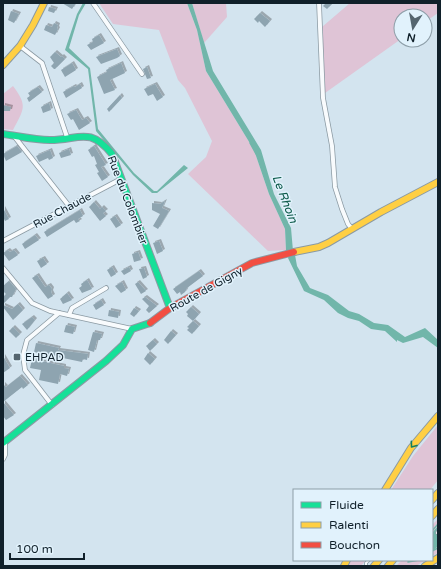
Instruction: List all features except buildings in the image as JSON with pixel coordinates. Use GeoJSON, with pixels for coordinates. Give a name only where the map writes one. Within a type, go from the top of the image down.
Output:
{"type":"FeatureCollection","features":[{"type":"Feature","properties":{"kind":"main road"},"geometry":{"type":"LineString","coordinates":[[3,65],[20,46],[44,3]]}},
{"type":"Feature","properties":{"kind":"main road","name":"Rue du Colombier"},"geometry":{"type":"LineString","coordinates":[[3,134],[50,140],[79,136],[89,137],[102,143],[112,154],[170,308]]}},
{"type":"Feature","properties":{"kind":"main road","name":"Route de Gigny"},"geometry":{"type":"LineString","coordinates":[[132,329],[150,323],[170,308],[252,263],[319,247],[438,182]]}},
{"type":"Feature","properties":{"kind":"main road"},"geometry":{"type":"LineString","coordinates":[[4,443],[106,361],[123,345],[132,329]]}},
{"type":"Feature","properties":{"kind":"main road"},"geometry":{"type":"LineString","coordinates":[[386,489],[411,448],[438,416]]}},
{"type":"Feature","properties":{"kind":"main road"},"geometry":{"type":"LineString","coordinates":[[425,566],[438,558]]}},
{"type":"Feature","properties":{"kind":"street"},"geometry":{"type":"LineString","coordinates":[[93,3],[142,74]]}},
{"type":"Feature","properties":{"kind":"street"},"geometry":{"type":"LineString","coordinates":[[319,3],[323,98],[332,146],[335,187],[342,209],[352,230]]}},
{"type":"Feature","properties":{"kind":"street"},"geometry":{"type":"LineString","coordinates":[[20,46],[42,63],[67,137]]}},
{"type":"Feature","properties":{"kind":"street"},"geometry":{"type":"LineString","coordinates":[[14,136],[69,206]]}},
{"type":"Feature","properties":{"kind":"street","name":"Rue Chaude"},"geometry":{"type":"LineString","coordinates":[[3,241],[121,179]]}},
{"type":"Feature","properties":{"kind":"street"},"geometry":{"type":"LineString","coordinates":[[3,268],[32,303],[50,311],[132,329]]}},
{"type":"Feature","properties":{"kind":"street"},"geometry":{"type":"LineString","coordinates":[[69,315],[72,308],[106,288]]}},
{"type":"Feature","properties":{"kind":"street"},"geometry":{"type":"LineString","coordinates":[[52,405],[25,371],[23,355],[27,340],[59,313]]}},
{"type":"Feature","properties":{"kind":"street"},"geometry":{"type":"LineString","coordinates":[[3,459],[5,455],[4,443]]}},
{"type":"Feature","properties":{"kind":"shaded area"},"geometry":{"type":"Polygon","coordinates":[[[83,3],[86,3],[79,15],[69,48],[90,68],[98,129],[134,173],[154,191],[157,191],[184,165],[188,168],[157,193],[152,193],[133,175],[96,131],[88,69],[65,50],[77,14],[83,3]]]}},
{"type":"Feature","properties":{"kind":"shaded area"},"geometry":{"type":"Polygon","coordinates":[[[99,3],[187,3],[197,30],[206,71],[254,150],[269,194],[285,229],[286,250],[268,251],[188,174],[206,157],[212,141],[185,88],[178,80],[159,30],[113,24],[99,3]]]}},
{"type":"Feature","properties":{"kind":"shaded area"},"geometry":{"type":"Polygon","coordinates":[[[187,3],[192,3],[213,71],[261,150],[274,194],[291,228],[293,251],[286,250],[285,229],[269,194],[254,150],[206,71],[197,30],[187,3]]]}},
{"type":"Feature","properties":{"kind":"shaded area"},"geometry":{"type":"Polygon","coordinates":[[[192,3],[226,3],[227,17],[204,43],[192,3]]]}},
{"type":"Feature","properties":{"kind":"shaded area"},"geometry":{"type":"Polygon","coordinates":[[[350,3],[438,3],[438,13],[433,16],[433,8],[393,8],[393,45],[325,93],[322,27],[350,3]]]}},
{"type":"Feature","properties":{"kind":"shaded area"},"geometry":{"type":"Polygon","coordinates":[[[13,86],[21,98],[23,108],[13,130],[3,129],[3,94],[13,86]]]}},
{"type":"Feature","properties":{"kind":"shaded area"},"geometry":{"type":"Polygon","coordinates":[[[295,255],[297,266],[310,288],[328,295],[349,311],[359,314],[374,323],[388,325],[405,337],[425,328],[438,340],[438,348],[423,337],[403,343],[397,340],[397,342],[385,331],[371,329],[359,321],[348,318],[338,313],[324,300],[304,291],[288,258],[289,256],[295,255]]]}},
{"type":"Feature","properties":{"kind":"shaded area"},"geometry":{"type":"Polygon","coordinates":[[[438,425],[438,480],[431,489],[392,489],[413,456],[438,425]]]}},
{"type":"Feature","properties":{"kind":"shaded area"},"geometry":{"type":"Polygon","coordinates":[[[438,519],[438,553],[433,556],[433,524],[438,519]]]}},
{"type":"Feature","properties":{"kind":"shaded area"},"geometry":{"type":"Polygon","coordinates":[[[438,526],[438,546],[433,551],[433,532],[438,526]]]}},
{"type":"Feature","properties":{"kind":"shaded area"},"geometry":{"type":"Polygon","coordinates":[[[350,561],[365,561],[361,566],[348,566],[350,561]]]}},
{"type":"Feature","properties":{"kind":"shaded area"},"geometry":{"type":"Polygon","coordinates":[[[401,561],[424,561],[416,566],[396,566],[401,561]]]}},
{"type":"Feature","properties":{"kind":"waterway","name":"Le Rhoin"},"geometry":{"type":"LineString","coordinates":[[250,143],[256,154]]}},
{"type":"Feature","properties":{"kind":"waterway"},"geometry":{"type":"LineString","coordinates":[[433,530],[438,524]]}},
{"type":"Feature","properties":{"kind":"waterway"},"geometry":{"type":"LineString","coordinates":[[433,550],[438,548]]}},
{"type":"Feature","properties":{"kind":"waterway"},"geometry":{"type":"LineString","coordinates":[[408,561],[414,561]]}},
{"type":"Feature","properties":{"kind":"traffic: fast"},"geometry":{"type":"LineString","coordinates":[[3,134],[44,140],[83,136],[90,137],[104,145],[112,154],[170,308]]}},
{"type":"Feature","properties":{"kind":"traffic: fast"},"geometry":{"type":"LineString","coordinates":[[3,443],[106,361],[123,345],[132,329],[150,323]]}},
{"type":"Feature","properties":{"kind":"traffic: slow"},"geometry":{"type":"LineString","coordinates":[[3,65],[20,46],[44,3]]}},
{"type":"Feature","properties":{"kind":"traffic: slow"},"geometry":{"type":"LineString","coordinates":[[294,252],[319,247],[328,243],[381,212],[438,182]]}},
{"type":"Feature","properties":{"kind":"traffic: slow"},"geometry":{"type":"LineString","coordinates":[[386,489],[411,448],[438,416]]}},
{"type":"Feature","properties":{"kind":"traffic: slow"},"geometry":{"type":"LineString","coordinates":[[433,499],[438,493]]}},
{"type":"Feature","properties":{"kind":"traffic: slow"},"geometry":{"type":"LineString","coordinates":[[433,515],[438,509]]}},
{"type":"Feature","properties":{"kind":"traffic: slow"},"geometry":{"type":"LineString","coordinates":[[425,566],[438,558]]}},
{"type":"Feature","properties":{"kind":"traffic: slow"},"geometry":{"type":"LineString","coordinates":[[344,566],[346,561]]}},
{"type":"Feature","properties":{"kind":"traffic: slow"},"geometry":{"type":"LineString","coordinates":[[374,566],[378,561]]}},
{"type":"Feature","properties":{"kind":"traffic: slow"},"geometry":{"type":"LineString","coordinates":[[388,566],[392,561]]}},
{"type":"Feature","properties":{"kind":"traffic: jam"},"geometry":{"type":"LineString","coordinates":[[150,323],[170,308],[252,263],[294,252]]}},
{"type":"Feature","properties":{"kind":"place","name":"EHPAD"},"geometry":{"type":"Point","coordinates":[17,357]}}]}
